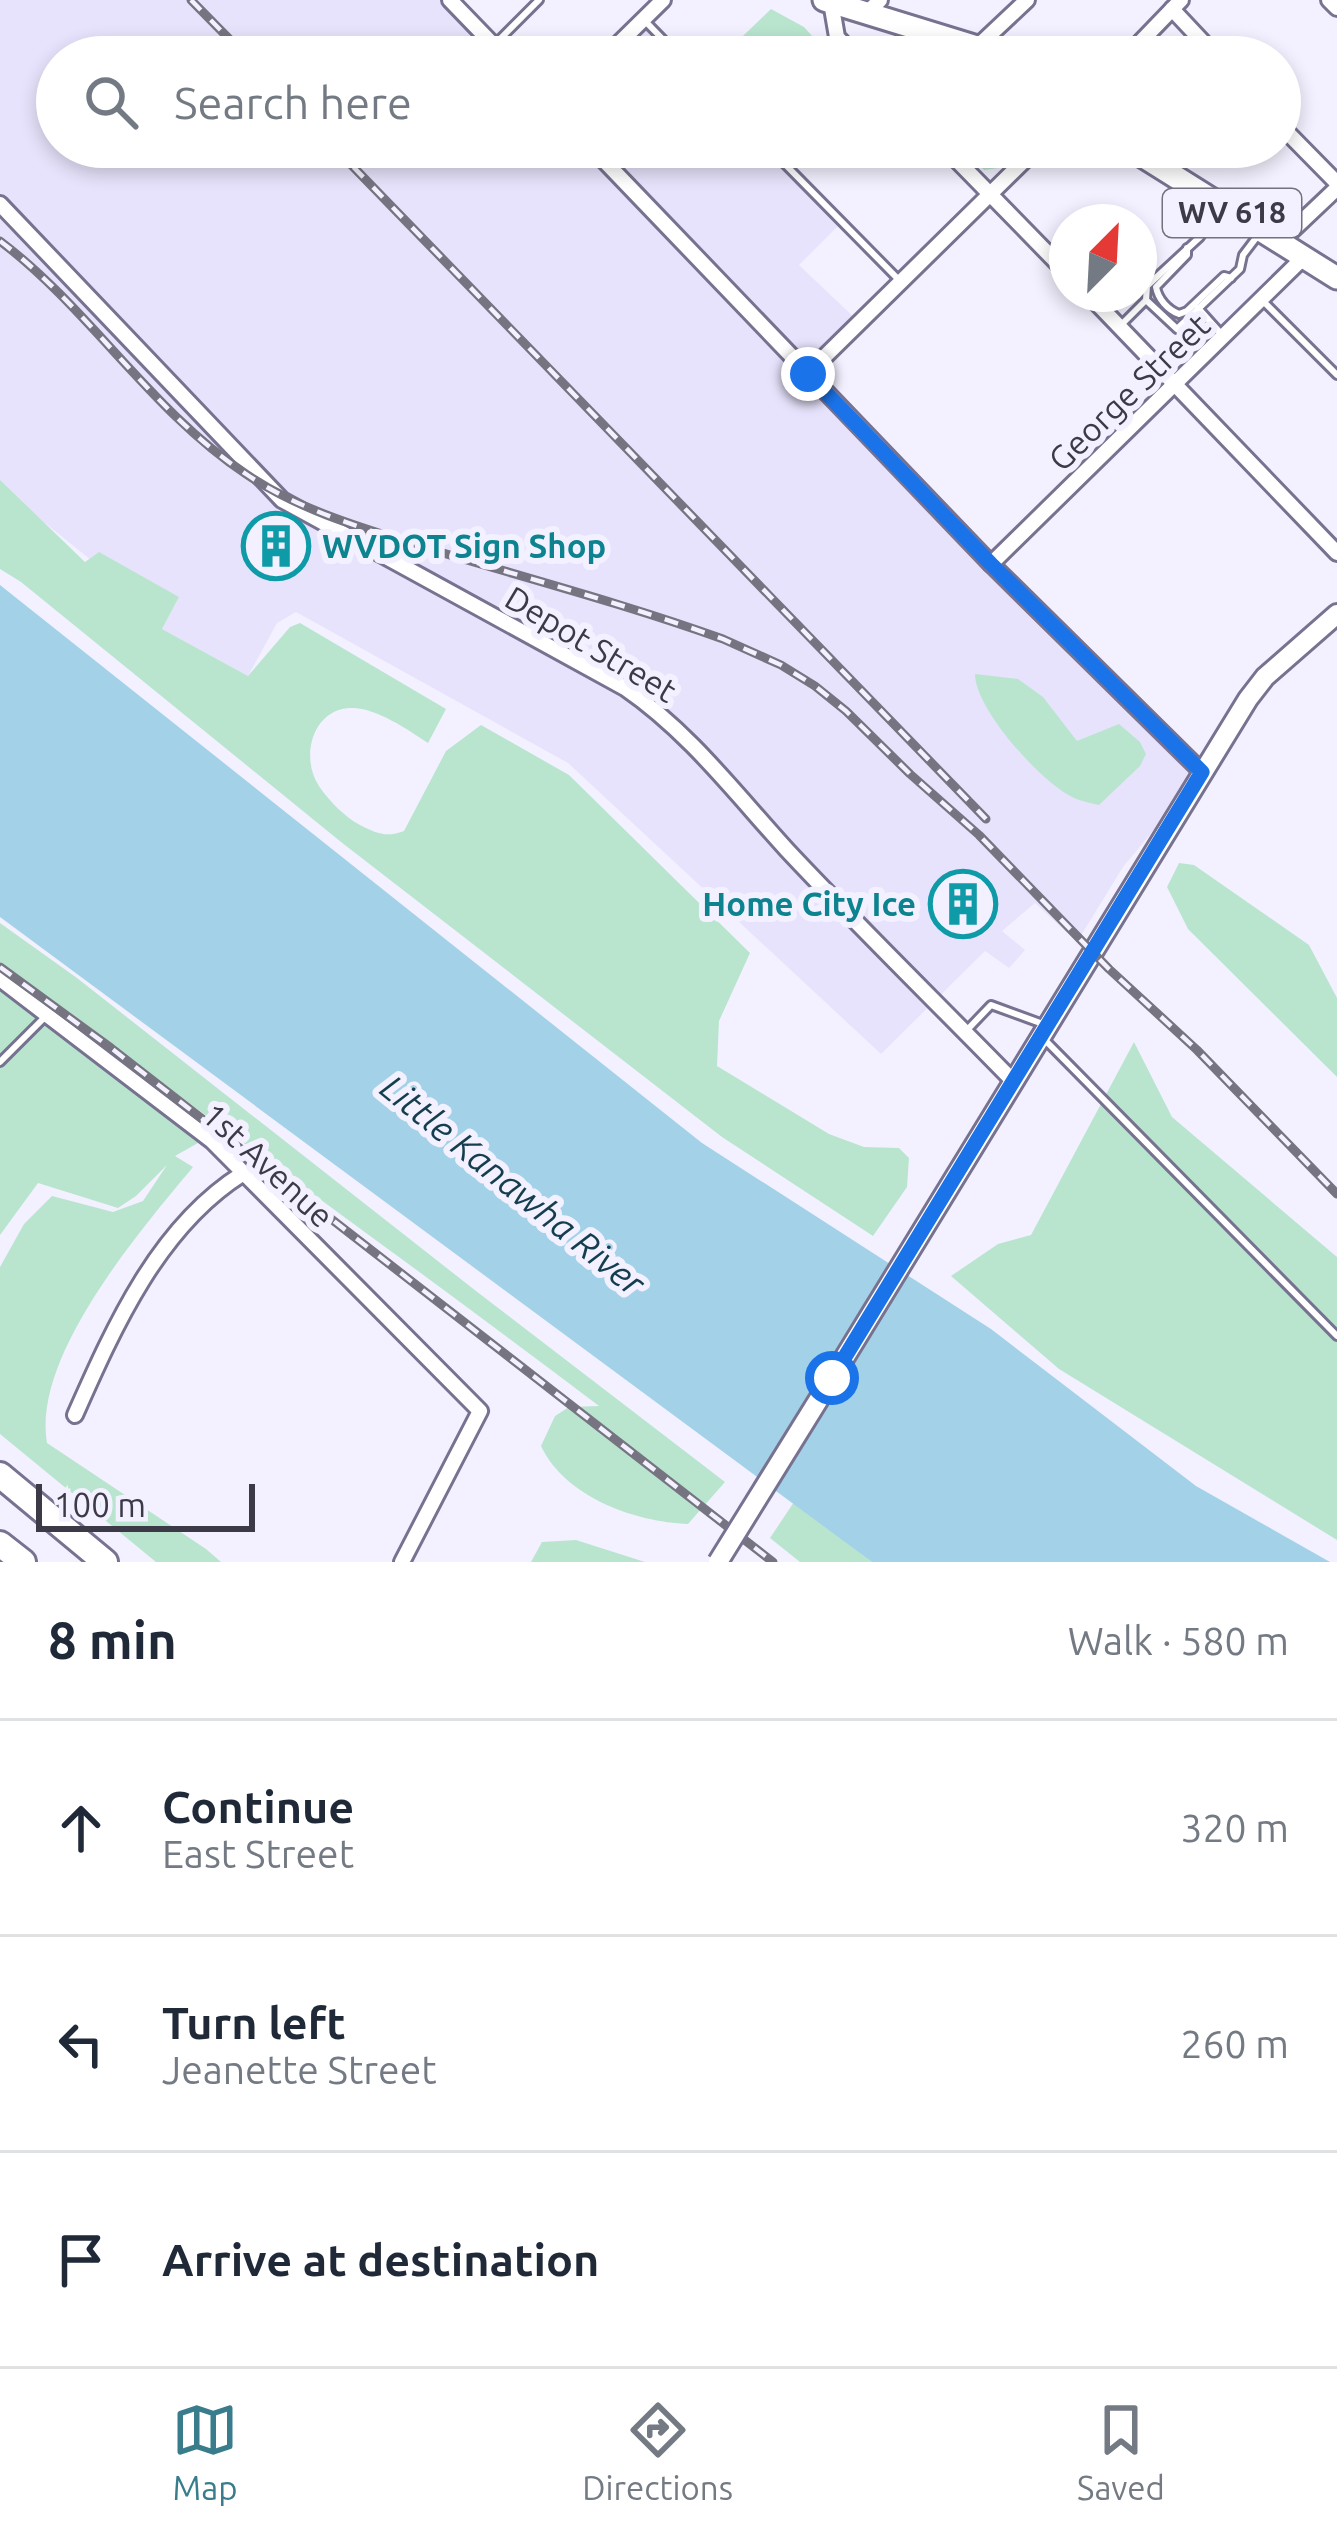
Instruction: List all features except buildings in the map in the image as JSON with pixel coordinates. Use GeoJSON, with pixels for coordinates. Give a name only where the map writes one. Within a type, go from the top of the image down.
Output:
{"type":"FeatureCollection","features":[{"type":"Feature","properties":{"kind":"highway"},"geometry":{"type":"LineString","coordinates":[[0,1475],[105,1562]]}},
{"type":"Feature","properties":{"kind":"highway"},"geometry":{"type":"LineString","coordinates":[[0,1544],[23,1562]]}},
{"type":"Feature","properties":{"kind":"main road"},"geometry":{"type":"LineString","coordinates":[[828,1],[873,6],[946,36]]}},
{"type":"Feature","properties":{"kind":"main road","name":"WV 618"},"geometry":{"type":"LineString","coordinates":[[1161,168],[1337,278]]}},
{"type":"Feature","properties":{"kind":"main road"},"geometry":{"type":"LineString","coordinates":[[718,1562],[1202,772],[1265,676],[1337,614]]}},
{"type":"Feature","properties":{"kind":"street"},"geometry":{"type":"LineString","coordinates":[[450,0],[484,36]]}},
{"type":"Feature","properties":{"kind":"street"},"geometry":{"type":"LineString","coordinates":[[627,36],[663,0]]}},
{"type":"Feature","properties":{"kind":"street"},"geometry":{"type":"LineString","coordinates":[[998,36],[1027,0]]}},
{"type":"Feature","properties":{"kind":"street"},"geometry":{"type":"LineString","coordinates":[[1329,0],[1337,8]]}},
{"type":"Feature","properties":{"kind":"street"},"geometry":{"type":"LineString","coordinates":[[828,1],[837,36]]}},
{"type":"Feature","properties":{"kind":"street"},"geometry":{"type":"LineString","coordinates":[[1146,36],[1176,4],[1200,36]]}},
{"type":"Feature","properties":{"kind":"street"},"geometry":{"type":"LineString","coordinates":[[1270,237],[1337,186],[1301,147]]}},
{"type":"Feature","properties":{"kind":"street"},"geometry":{"type":"LineString","coordinates":[[611,168],[991,564],[1202,772]]}},
{"type":"Feature","properties":{"kind":"street"},"geometry":{"type":"LineString","coordinates":[[965,168],[1049,255]]}},
{"type":"Feature","properties":{"kind":"street"},"geometry":{"type":"LineString","coordinates":[[808,374],[1017,168]]}},
{"type":"Feature","properties":{"kind":"street","name":"Depot Street"},"geometry":{"type":"LineString","coordinates":[[0,204],[282,500],[659,711],[1013,1081]]}},
{"type":"Feature","properties":{"kind":"street","name":"George Street"},"geometry":{"type":"LineString","coordinates":[[991,564],[1304,258]]}},
{"type":"Feature","properties":{"kind":"street"},"geometry":{"type":"LineString","coordinates":[[1106,312],[1337,553]]}},
{"type":"Feature","properties":{"kind":"street","name":"1st Avenue"},"geometry":{"type":"LineString","coordinates":[[0,980],[212,1142],[480,1411],[402,1562]]}},
{"type":"Feature","properties":{"kind":"street"},"geometry":{"type":"LineString","coordinates":[[75,1415],[136,1289],[182,1225],[219,1188],[242,1174]]}},
{"type":"Feature","properties":{"kind":"lane"},"geometry":{"type":"LineString","coordinates":[[502,36],[539,0]]}},
{"type":"Feature","properties":{"kind":"lane"},"geometry":{"type":"LineString","coordinates":[[643,20],[659,36]]}},
{"type":"Feature","properties":{"kind":"lane"},"geometry":{"type":"LineString","coordinates":[[789,168],[901,282]]}},
{"type":"Feature","properties":{"kind":"lane"},"geometry":{"type":"LineString","coordinates":[[1157,276],[1200,237],[1220,206]]}},
{"type":"Feature","properties":{"kind":"lane"},"geometry":{"type":"LineString","coordinates":[[1157,310],[1177,329],[1240,269],[1243,255],[1270,237]]}},
{"type":"Feature","properties":{"kind":"lane"},"geometry":{"type":"LineString","coordinates":[[1186,248],[1187,255],[1156,287],[1157,296],[1173,312],[1186,310],[1224,276],[1231,278]]}},
{"type":"Feature","properties":{"kind":"lane"},"geometry":{"type":"LineString","coordinates":[[1262,300],[1337,375]]}},
{"type":"Feature","properties":{"kind":"lane"},"geometry":{"type":"LineString","coordinates":[[1198,308],[1224,337]]}},
{"type":"Feature","properties":{"kind":"lane"},"geometry":{"type":"LineString","coordinates":[[1120,326],[1134,312]]}},
{"type":"Feature","properties":{"kind":"lane"},"geometry":{"type":"LineString","coordinates":[[966,1032],[991,1005],[1043,1030],[1337,1336]]}},
{"type":"Feature","properties":{"kind":"lane"},"geometry":{"type":"LineString","coordinates":[[0,1062],[48,1015]]}},
{"type":"Feature","properties":{"kind":"shaded area"},"geometry":{"type":"Polygon","coordinates":[[[0,0],[450,0],[485,36],[36,36],[36,168],[789,168],[842,222],[799,265],[860,323],[808,373],[1202,772],[1123,867],[1077,942],[1035,903],[1002,931],[1025,950],[1009,968],[985,951],[881,1054],[568,763],[296,612],[277,623],[248,676],[162,629],[179,597],[91,560],[0,487],[0,0]]]}},
{"type":"Feature","properties":{"kind":"shaded area"},"geometry":{"type":"Polygon","coordinates":[[[643,20],[659,36],[627,36],[643,20]]]}},
{"type":"Feature","properties":{"kind":"green space"},"geometry":{"type":"Polygon","coordinates":[[[771,9],[812,36],[743,36],[771,9]]]}},
{"type":"Feature","properties":{"kind":"green space"},"geometry":{"type":"Polygon","coordinates":[[[0,480],[85,562],[99,552],[179,597],[162,629],[248,676],[290,627],[300,623],[446,709],[428,743],[362,709],[338,710],[319,725],[311,749],[313,775],[332,803],[360,825],[381,834],[404,831],[446,751],[481,725],[569,775],[750,953],[719,1021],[717,1066],[829,1134],[864,1147],[899,1148],[909,1158],[907,1187],[873,1236],[722,1137],[341,842],[0,569],[0,480]]]}},
{"type":"Feature","properties":{"kind":"green space"},"geometry":{"type":"Polygon","coordinates":[[[975,674],[1018,679],[1043,697],[1077,741],[1119,724],[1146,754],[1140,766],[1099,805],[1072,797],[1012,743],[986,706],[975,674]]]}},
{"type":"Feature","properties":{"kind":"green space"},"geometry":{"type":"Polygon","coordinates":[[[1179,863],[1194,865],[1309,945],[1337,998],[1337,1077],[1188,929],[1167,887],[1179,863]]]}},
{"type":"Feature","properties":{"kind":"green space"},"geometry":{"type":"Polygon","coordinates":[[[0,923],[725,1482],[688,1524],[625,1512],[584,1493],[552,1464],[541,1446],[555,1416],[569,1407],[599,1406],[0,962],[0,923]]]}},
{"type":"Feature","properties":{"kind":"green space"},"geometry":{"type":"Polygon","coordinates":[[[0,987],[198,1143],[175,1156],[193,1167],[94,1296],[73,1334],[56,1372],[47,1409],[47,1443],[221,1562],[156,1562],[0,1434],[0,1267],[24,1224],[52,1196],[113,1212],[143,1201],[167,1165],[118,1208],[38,1183],[0,1235],[0,987]]]}},
{"type":"Feature","properties":{"kind":"green space"},"geometry":{"type":"Polygon","coordinates":[[[1134,1042],[1172,1117],[1337,1257],[1337,1540],[1059,1369],[951,1276],[998,1244],[1031,1235],[1134,1042]]]}},
{"type":"Feature","properties":{"kind":"green space"},"geometry":{"type":"Polygon","coordinates":[[[794,1502],[872,1562],[800,1562],[770,1538],[794,1502]]]}},
{"type":"Feature","properties":{"kind":"green space"},"geometry":{"type":"Polygon","coordinates":[[[576,1540],[645,1562],[531,1562],[542,1542],[576,1540]]]}},
{"type":"Feature","properties":{"kind":"water","name":"Little Kanawha River"},"geometry":{"type":"Polygon","coordinates":[[[0,585],[702,1143],[991,1329],[1196,1486],[1330,1562],[872,1562],[0,917],[0,585]]]}},
{"type":"Feature","properties":{"kind":"railway"},"geometry":{"type":"LineString","coordinates":[[191,0],[226,36]]}},
{"type":"Feature","properties":{"kind":"railway"},"geometry":{"type":"LineString","coordinates":[[354,168],[986,819]]}},
{"type":"Feature","properties":{"kind":"railway"},"geometry":{"type":"LineString","coordinates":[[0,241],[63,297],[180,421],[267,487],[360,527],[723,639],[815,686],[979,835],[1337,1194]]}},
{"type":"Feature","properties":{"kind":"railway"},"geometry":{"type":"LineString","coordinates":[[0,967],[773,1562]]}},
{"type":"Feature","properties":{"kind":"place","name":"WVDOT Sign Shop"},"geometry":{"type":"Point","coordinates":[276,546]}},
{"type":"Feature","properties":{"kind":"place","name":"Home City Ice"},"geometry":{"type":"Point","coordinates":[963,904]}},
{"type":"Feature","properties":{"kind":"route"},"geometry":{"type":"LineString","coordinates":[[808,374],[991,564],[1202,772],[832,1378]]}}]}
